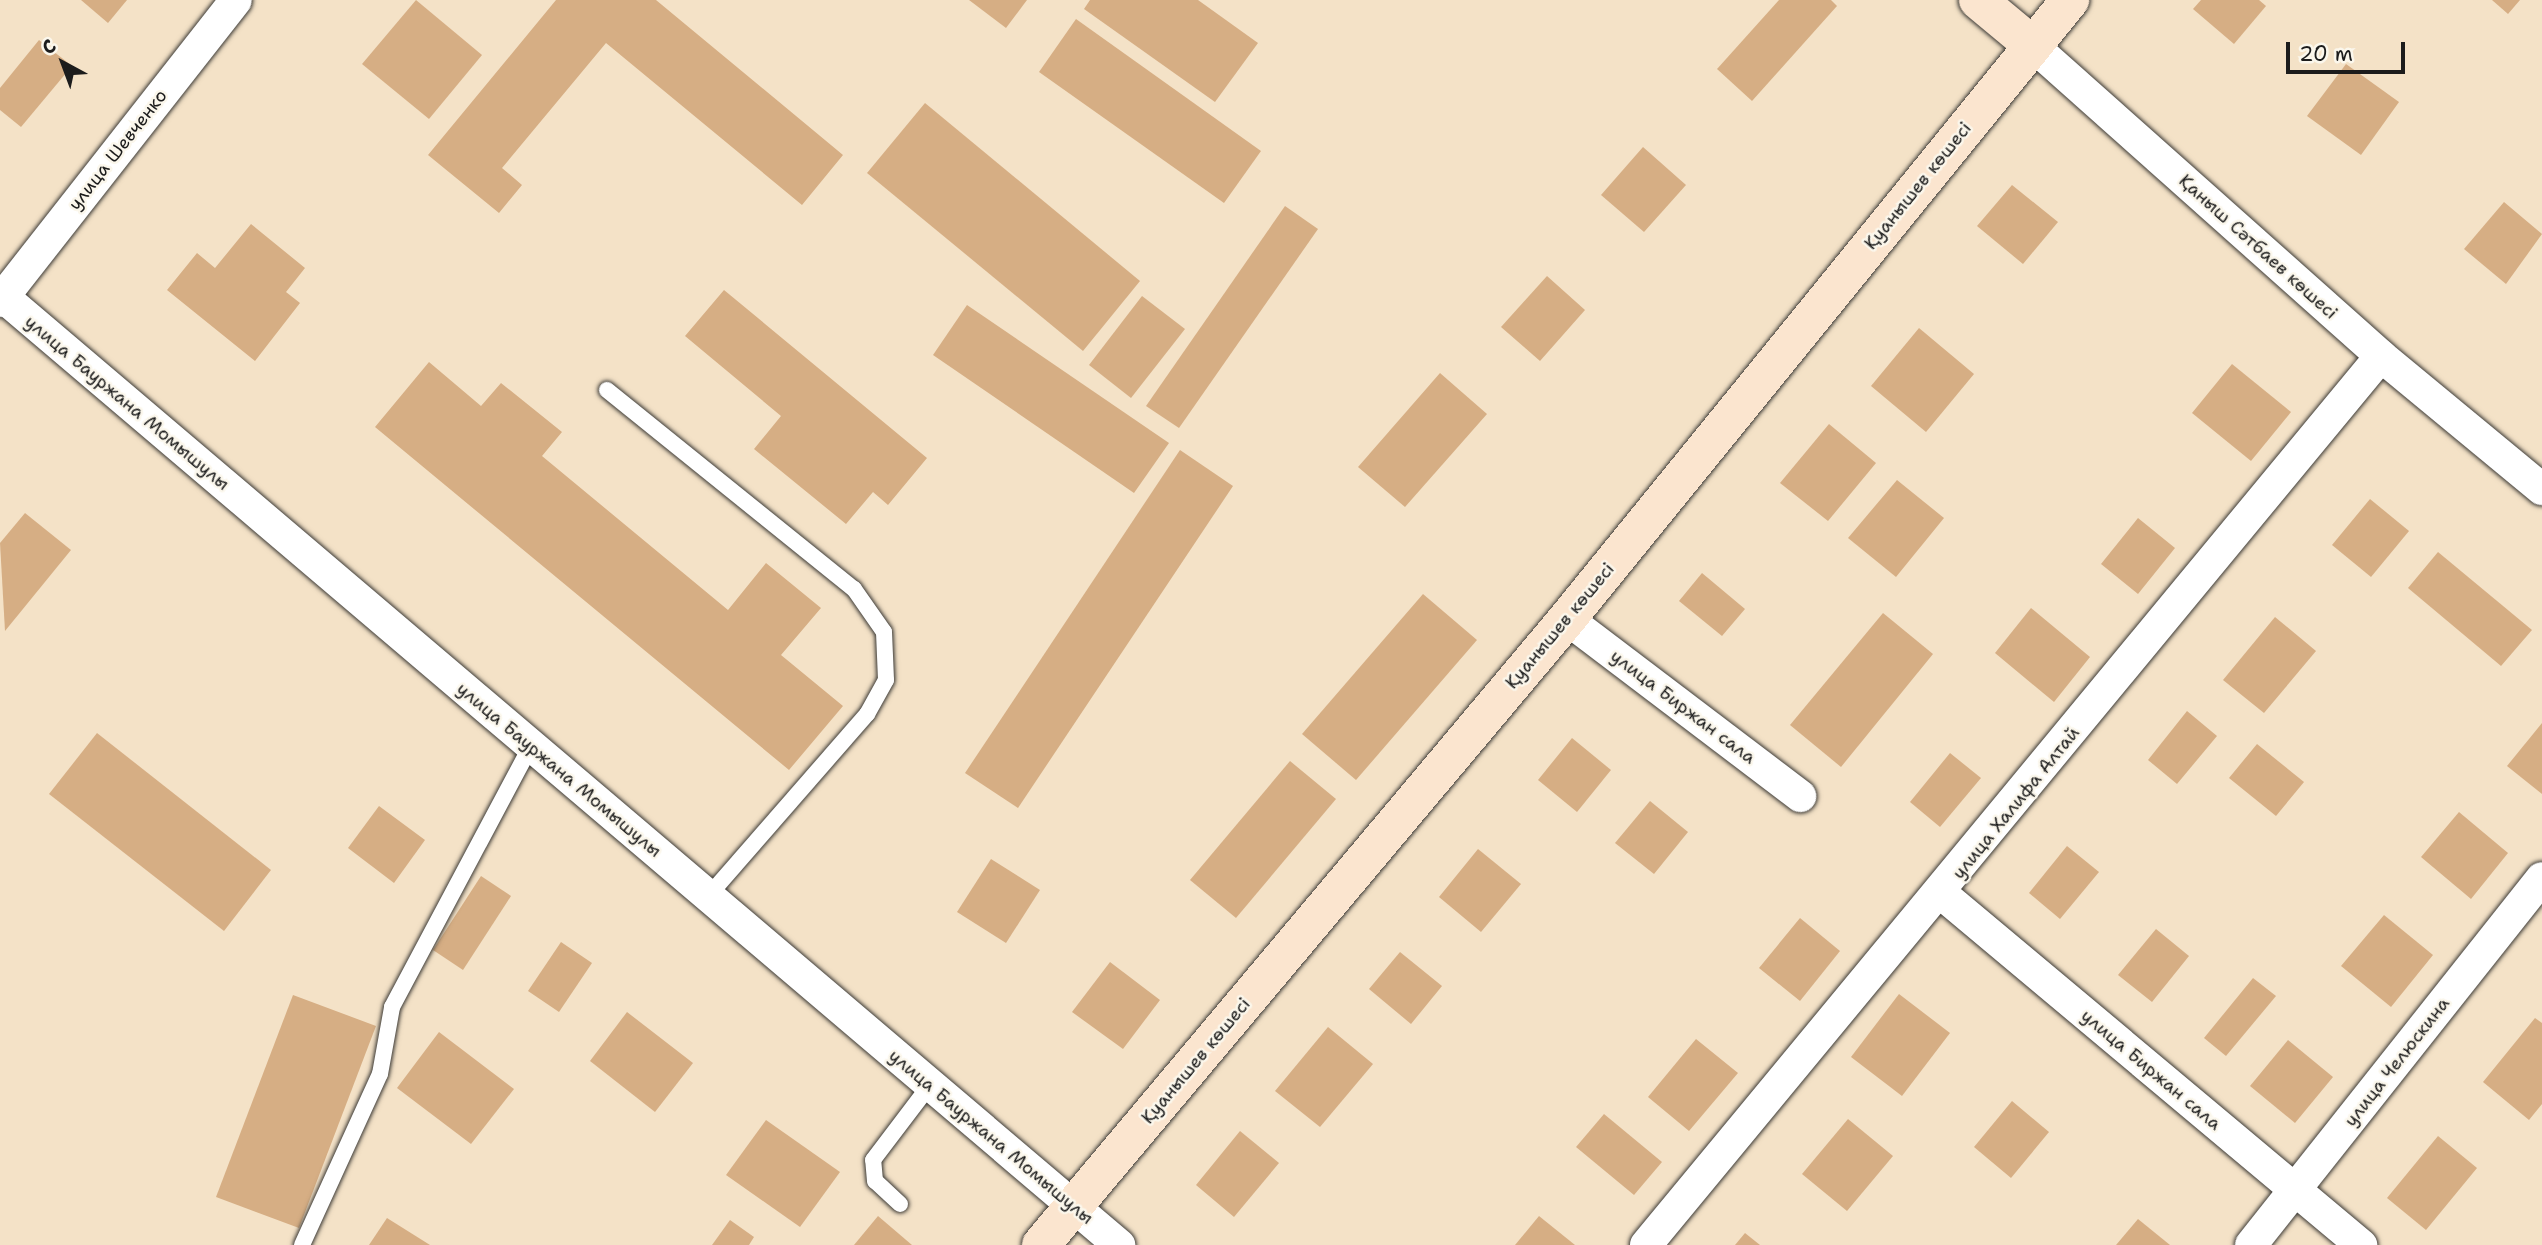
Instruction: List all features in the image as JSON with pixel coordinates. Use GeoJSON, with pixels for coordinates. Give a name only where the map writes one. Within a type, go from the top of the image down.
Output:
{"type":"FeatureCollection","features":[{"type":"Feature","properties":{"kind":"street","name":"улица Шевченко"},"geometry":{"type":"LineString","coordinates":[[1,298],[236,0]]}},
{"type":"Feature","properties":{"kind":"street","name":"Қаныш Сәтбаев көшесі"},"geometry":{"type":"LineString","coordinates":[[1978,0],[2381,356],[2542,489]]}},
{"type":"Feature","properties":{"kind":"street","name":"Қуанышев көшесі"},"geometry":{"type":"LineString","coordinates":[[1041,1245],[1567,619],[2070,0]]}},
{"type":"Feature","properties":{"kind":"street","name":"улица Бауржана Момышулы"},"geometry":{"type":"LineString","coordinates":[[1,298],[1119,1245]]}},
{"type":"Feature","properties":{"kind":"street","name":"улица Халифа Алтай"},"geometry":{"type":"LineString","coordinates":[[1646,1245],[1942,894],[2381,356]]}},
{"type":"Feature","properties":{"kind":"street","name":"улица Биржан сала"},"geometry":{"type":"LineString","coordinates":[[1567,619],[1800,796]]}},
{"type":"Feature","properties":{"kind":"street","name":"улица Челюскина"},"geometry":{"type":"LineString","coordinates":[[2251,1245],[2542,878]]}},
{"type":"Feature","properties":{"kind":"street","name":"улица Биржан сала"},"geometry":{"type":"LineString","coordinates":[[1942,894],[2361,1245]]}},
{"type":"Feature","properties":{"kind":"lane"},"geometry":{"type":"LineString","coordinates":[[607,390],[854,589],[884,632],[886,680],[867,714],[708,896]]}},
{"type":"Feature","properties":{"kind":"lane"},"geometry":{"type":"LineString","coordinates":[[302,1245],[380,1074],[392,1007],[531,746]]}},
{"type":"Feature","properties":{"kind":"lane"},"geometry":{"type":"LineString","coordinates":[[900,1204],[875,1181],[873,1160],[930,1085]]}},
{"type":"Feature","properties":{"kind":"building"},"geometry":{"type":"Polygon","coordinates":[[[81,0],[127,0],[108,23],[81,0]]]}},
{"type":"Feature","properties":{"kind":"building"},"geometry":{"type":"Polygon","coordinates":[[[416,0],[482,55],[429,119],[362,64],[416,0]]]}},
{"type":"Feature","properties":{"kind":"building"},"geometry":{"type":"Polygon","coordinates":[[[556,0],[656,0],[843,155],[802,205],[606,43],[502,168],[522,185],[499,213],[428,155],[556,0]]]}},
{"type":"Feature","properties":{"kind":"building"},"geometry":{"type":"Polygon","coordinates":[[[969,0],[1027,0],[1006,28],[969,0]]]}},
{"type":"Feature","properties":{"kind":"building"},"geometry":{"type":"Polygon","coordinates":[[[1090,0],[1198,0],[1258,43],[1215,102],[1084,9],[1090,0]]]}},
{"type":"Feature","properties":{"kind":"building"},"geometry":{"type":"Polygon","coordinates":[[[1779,0],[1831,0],[1837,6],[1752,101],[1717,69],[1779,0]]]}},
{"type":"Feature","properties":{"kind":"building"},"geometry":{"type":"Polygon","coordinates":[[[2201,0],[2259,0],[2266,6],[2234,44],[2193,9],[2201,0]]]}},
{"type":"Feature","properties":{"kind":"building"},"geometry":{"type":"Polygon","coordinates":[[[2492,0],[2520,0],[2508,14],[2492,0]]]}},
{"type":"Feature","properties":{"kind":"building"},"geometry":{"type":"Polygon","coordinates":[[[1076,19],[1261,151],[1224,203],[1039,72],[1076,19]]]}},
{"type":"Feature","properties":{"kind":"building"},"geometry":{"type":"Polygon","coordinates":[[[39,40],[72,66],[21,127],[0,110],[0,88],[39,40]]]}},
{"type":"Feature","properties":{"kind":"building"},"geometry":{"type":"Polygon","coordinates":[[[2346,64],[2399,102],[2361,155],[2307,116],[2346,64]]]}},
{"type":"Feature","properties":{"kind":"building"},"geometry":{"type":"Polygon","coordinates":[[[925,103],[1140,281],[1083,351],[867,173],[925,103]]]}},
{"type":"Feature","properties":{"kind":"building"},"geometry":{"type":"Polygon","coordinates":[[[1643,147],[1686,185],[1644,232],[1601,195],[1643,147]]]}},
{"type":"Feature","properties":{"kind":"building"},"geometry":{"type":"Polygon","coordinates":[[[2012,185],[2058,222],[2023,264],[1977,226],[2012,185]]]}},
{"type":"Feature","properties":{"kind":"building"},"geometry":{"type":"Polygon","coordinates":[[[2504,202],[2542,234],[2506,284],[2464,249],[2504,202]]]}},
{"type":"Feature","properties":{"kind":"building"},"geometry":{"type":"Polygon","coordinates":[[[1285,206],[1318,229],[1179,428],[1146,406],[1285,206]]]}},
{"type":"Feature","properties":{"kind":"building"},"geometry":{"type":"Polygon","coordinates":[[[251,224],[305,268],[286,292],[300,303],[255,361],[167,290],[197,253],[215,268],[251,224]]]}},
{"type":"Feature","properties":{"kind":"building"},"geometry":{"type":"Polygon","coordinates":[[[1547,276],[1585,310],[1540,361],[1501,327],[1547,276]]]}},
{"type":"Feature","properties":{"kind":"building"},"geometry":{"type":"Polygon","coordinates":[[[724,290],[927,458],[888,505],[873,492],[846,524],[754,449],[781,416],[685,336],[724,290]]]}},
{"type":"Feature","properties":{"kind":"building"},"geometry":{"type":"Polygon","coordinates":[[[1142,296],[1185,329],[1131,398],[1089,365],[1142,296]]]}},
{"type":"Feature","properties":{"kind":"building"},"geometry":{"type":"Polygon","coordinates":[[[967,305],[1169,443],[1134,493],[933,355],[967,305]]]}},
{"type":"Feature","properties":{"kind":"building"},"geometry":{"type":"Polygon","coordinates":[[[1919,328],[1974,374],[1926,432],[1871,386],[1919,328]]]}},
{"type":"Feature","properties":{"kind":"building"},"geometry":{"type":"Polygon","coordinates":[[[429,362],[481,406],[501,383],[562,432],[542,456],[728,610],[766,563],[821,608],[781,655],[843,706],[789,770],[375,427],[429,362]]]}},
{"type":"Feature","properties":{"kind":"building"},"geometry":{"type":"Polygon","coordinates":[[[2232,364],[2291,412],[2251,461],[2192,413],[2232,364]]]}},
{"type":"Feature","properties":{"kind":"building"},"geometry":{"type":"Polygon","coordinates":[[[1440,373],[1487,414],[1405,507],[1358,467],[1440,373]]]}},
{"type":"Feature","properties":{"kind":"building"},"geometry":{"type":"Polygon","coordinates":[[[1829,424],[1876,463],[1828,521],[1780,483],[1829,424]]]}},
{"type":"Feature","properties":{"kind":"building"},"geometry":{"type":"Polygon","coordinates":[[[1180,450],[1233,486],[1018,808],[965,773],[1180,450]]]}},
{"type":"Feature","properties":{"kind":"building"},"geometry":{"type":"Polygon","coordinates":[[[1897,480],[1944,518],[1896,577],[1848,538],[1897,480]]]}},
{"type":"Feature","properties":{"kind":"building"},"geometry":{"type":"Polygon","coordinates":[[[2370,499],[2409,531],[2371,577],[2332,545],[2370,499]]]}},
{"type":"Feature","properties":{"kind":"building"},"geometry":{"type":"Polygon","coordinates":[[[25,513],[71,550],[5,631],[0,543],[25,513]]]}},
{"type":"Feature","properties":{"kind":"building"},"geometry":{"type":"Polygon","coordinates":[[[2138,518],[2175,548],[2138,594],[2101,564],[2138,518]]]}},
{"type":"Feature","properties":{"kind":"building"},"geometry":{"type":"Polygon","coordinates":[[[2438,552],[2532,630],[2501,666],[2408,588],[2438,552]]]}},
{"type":"Feature","properties":{"kind":"building"},"geometry":{"type":"Polygon","coordinates":[[[1702,573],[1745,609],[1722,636],[1679,601],[1702,573]]]}},
{"type":"Feature","properties":{"kind":"building"},"geometry":{"type":"Polygon","coordinates":[[[1423,594],[1477,640],[1356,780],[1302,734],[1423,594]]]}},
{"type":"Feature","properties":{"kind":"building"},"geometry":{"type":"Polygon","coordinates":[[[2031,608],[2090,657],[2054,702],[1995,653],[2031,608]]]}},
{"type":"Feature","properties":{"kind":"building"},"geometry":{"type":"Polygon","coordinates":[[[1883,613],[1933,654],[1841,767],[1790,725],[1883,613]]]}},
{"type":"Feature","properties":{"kind":"building"},"geometry":{"type":"Polygon","coordinates":[[[2275,617],[2316,651],[2264,713],[2223,680],[2275,617]]]}},
{"type":"Feature","properties":{"kind":"building"},"geometry":{"type":"Polygon","coordinates":[[[2187,711],[2217,736],[2177,784],[2148,760],[2187,711]]]}},
{"type":"Feature","properties":{"kind":"building"},"geometry":{"type":"Polygon","coordinates":[[[2542,723],[2542,794],[2507,766],[2542,723]]]}},
{"type":"Feature","properties":{"kind":"building"},"geometry":{"type":"Polygon","coordinates":[[[97,733],[271,870],[224,931],[49,794],[97,733]]]}},
{"type":"Feature","properties":{"kind":"building"},"geometry":{"type":"Polygon","coordinates":[[[1572,738],[1611,770],[1577,812],[1538,780],[1572,738]]]}},
{"type":"Feature","properties":{"kind":"building"},"geometry":{"type":"Polygon","coordinates":[[[2257,744],[2304,782],[2276,816],[2229,778],[2257,744]]]}},
{"type":"Feature","properties":{"kind":"building"},"geometry":{"type":"Polygon","coordinates":[[[1950,753],[1981,778],[1940,827],[1910,802],[1950,753]]]}},
{"type":"Feature","properties":{"kind":"building"},"geometry":{"type":"Polygon","coordinates":[[[1290,761],[1336,799],[1236,918],[1190,880],[1290,761]]]}},
{"type":"Feature","properties":{"kind":"building"},"geometry":{"type":"Polygon","coordinates":[[[1650,801],[1688,832],[1654,874],[1615,843],[1650,801]]]}},
{"type":"Feature","properties":{"kind":"building"},"geometry":{"type":"Polygon","coordinates":[[[379,806],[425,840],[394,883],[348,848],[379,806]]]}},
{"type":"Feature","properties":{"kind":"building"},"geometry":{"type":"Polygon","coordinates":[[[2459,812],[2508,853],[2471,899],[2421,857],[2459,812]]]}},
{"type":"Feature","properties":{"kind":"building"},"geometry":{"type":"Polygon","coordinates":[[[2067,846],[2099,872],[2060,919],[2029,893],[2067,846]]]}},
{"type":"Feature","properties":{"kind":"building"},"geometry":{"type":"Polygon","coordinates":[[[1478,849],[1521,884],[1481,932],[1439,897],[1478,849]]]}},
{"type":"Feature","properties":{"kind":"building"},"geometry":{"type":"Polygon","coordinates":[[[991,859],[1040,890],[1006,943],[957,912],[991,859]]]}},
{"type":"Feature","properties":{"kind":"building"},"geometry":{"type":"Polygon","coordinates":[[[481,876],[511,896],[463,970],[433,950],[481,876]]]}},
{"type":"Feature","properties":{"kind":"building"},"geometry":{"type":"Polygon","coordinates":[[[2384,915],[2433,955],[2391,1007],[2341,966],[2384,915]]]}},
{"type":"Feature","properties":{"kind":"building"},"geometry":{"type":"Polygon","coordinates":[[[1800,918],[1840,951],[1800,1001],[1759,968],[1800,918]]]}},
{"type":"Feature","properties":{"kind":"building"},"geometry":{"type":"Polygon","coordinates":[[[2156,929],[2189,956],[2152,1002],[2118,975],[2156,929]]]}},
{"type":"Feature","properties":{"kind":"building"},"geometry":{"type":"Polygon","coordinates":[[[561,942],[592,963],[559,1012],[528,991],[561,942]]]}},
{"type":"Feature","properties":{"kind":"building"},"geometry":{"type":"Polygon","coordinates":[[[1400,952],[1442,986],[1411,1024],[1369,989],[1400,952]]]}},
{"type":"Feature","properties":{"kind":"building"},"geometry":{"type":"Polygon","coordinates":[[[1110,962],[1160,1000],[1123,1049],[1072,1012],[1110,962]]]}},
{"type":"Feature","properties":{"kind":"building"},"geometry":{"type":"Polygon","coordinates":[[[2253,978],[2276,996],[2226,1056],[2204,1038],[2253,978]]]}},
{"type":"Feature","properties":{"kind":"building"},"geometry":{"type":"Polygon","coordinates":[[[1899,994],[1950,1033],[1902,1096],[1851,1057],[1899,994]]]}},
{"type":"Feature","properties":{"kind":"building"},"geometry":{"type":"Polygon","coordinates":[[[293,995],[376,1026],[299,1228],[216,1197],[293,995]]]}},
{"type":"Feature","properties":{"kind":"building"},"geometry":{"type":"Polygon","coordinates":[[[627,1012],[693,1063],[655,1112],[590,1061],[627,1012]]]}},
{"type":"Feature","properties":{"kind":"building"},"geometry":{"type":"Polygon","coordinates":[[[2535,1018],[2542,1023],[2542,1104],[2529,1120],[2483,1082],[2535,1018]]]}},
{"type":"Feature","properties":{"kind":"building"},"geometry":{"type":"Polygon","coordinates":[[[1328,1027],[1373,1064],[1320,1127],[1275,1091],[1328,1027]]]}},
{"type":"Feature","properties":{"kind":"building"},"geometry":{"type":"Polygon","coordinates":[[[439,1032],[514,1089],[471,1144],[397,1088],[439,1032]]]}},
{"type":"Feature","properties":{"kind":"building"},"geometry":{"type":"Polygon","coordinates":[[[1696,1039],[1738,1073],[1689,1131],[1648,1097],[1696,1039]]]}},
{"type":"Feature","properties":{"kind":"building"},"geometry":{"type":"Polygon","coordinates":[[[2288,1040],[2333,1077],[2295,1123],[2250,1086],[2288,1040]]]}},
{"type":"Feature","properties":{"kind":"building"},"geometry":{"type":"Polygon","coordinates":[[[2012,1101],[2049,1132],[2011,1178],[1974,1147],[2012,1101]]]}},
{"type":"Feature","properties":{"kind":"building"},"geometry":{"type":"Polygon","coordinates":[[[1604,1114],[1662,1162],[1634,1195],[1576,1147],[1604,1114]]]}},
{"type":"Feature","properties":{"kind":"building"},"geometry":{"type":"Polygon","coordinates":[[[1848,1119],[1893,1156],[1847,1211],[1802,1174],[1848,1119]]]}},
{"type":"Feature","properties":{"kind":"building"},"geometry":{"type":"Polygon","coordinates":[[[766,1120],[840,1172],[800,1227],[726,1175],[766,1120]]]}},
{"type":"Feature","properties":{"kind":"building"},"geometry":{"type":"Polygon","coordinates":[[[1240,1131],[1279,1163],[1234,1217],[1196,1185],[1240,1131]]]}},
{"type":"Feature","properties":{"kind":"building"},"geometry":{"type":"Polygon","coordinates":[[[2438,1136],[2477,1168],[2426,1230],[2387,1198],[2438,1136]]]}},
{"type":"Feature","properties":{"kind":"building"},"geometry":{"type":"Polygon","coordinates":[[[878,1216],[912,1245],[854,1245],[878,1216]]]}},
{"type":"Feature","properties":{"kind":"building"},"geometry":{"type":"Polygon","coordinates":[[[1539,1216],[1575,1245],[1515,1245],[1539,1216]]]}},
{"type":"Feature","properties":{"kind":"building"},"geometry":{"type":"Polygon","coordinates":[[[387,1218],[430,1245],[369,1245],[387,1218]]]}},
{"type":"Feature","properties":{"kind":"building"},"geometry":{"type":"Polygon","coordinates":[[[2138,1219],[2170,1245],[2116,1245],[2138,1219]]]}},
{"type":"Feature","properties":{"kind":"building"},"geometry":{"type":"Polygon","coordinates":[[[730,1220],[754,1237],[749,1245],[712,1245],[730,1220]]]}},
{"type":"Feature","properties":{"kind":"building"},"geometry":{"type":"Polygon","coordinates":[[[1745,1233],[1760,1245],[1735,1245],[1745,1233]]]}}]}
